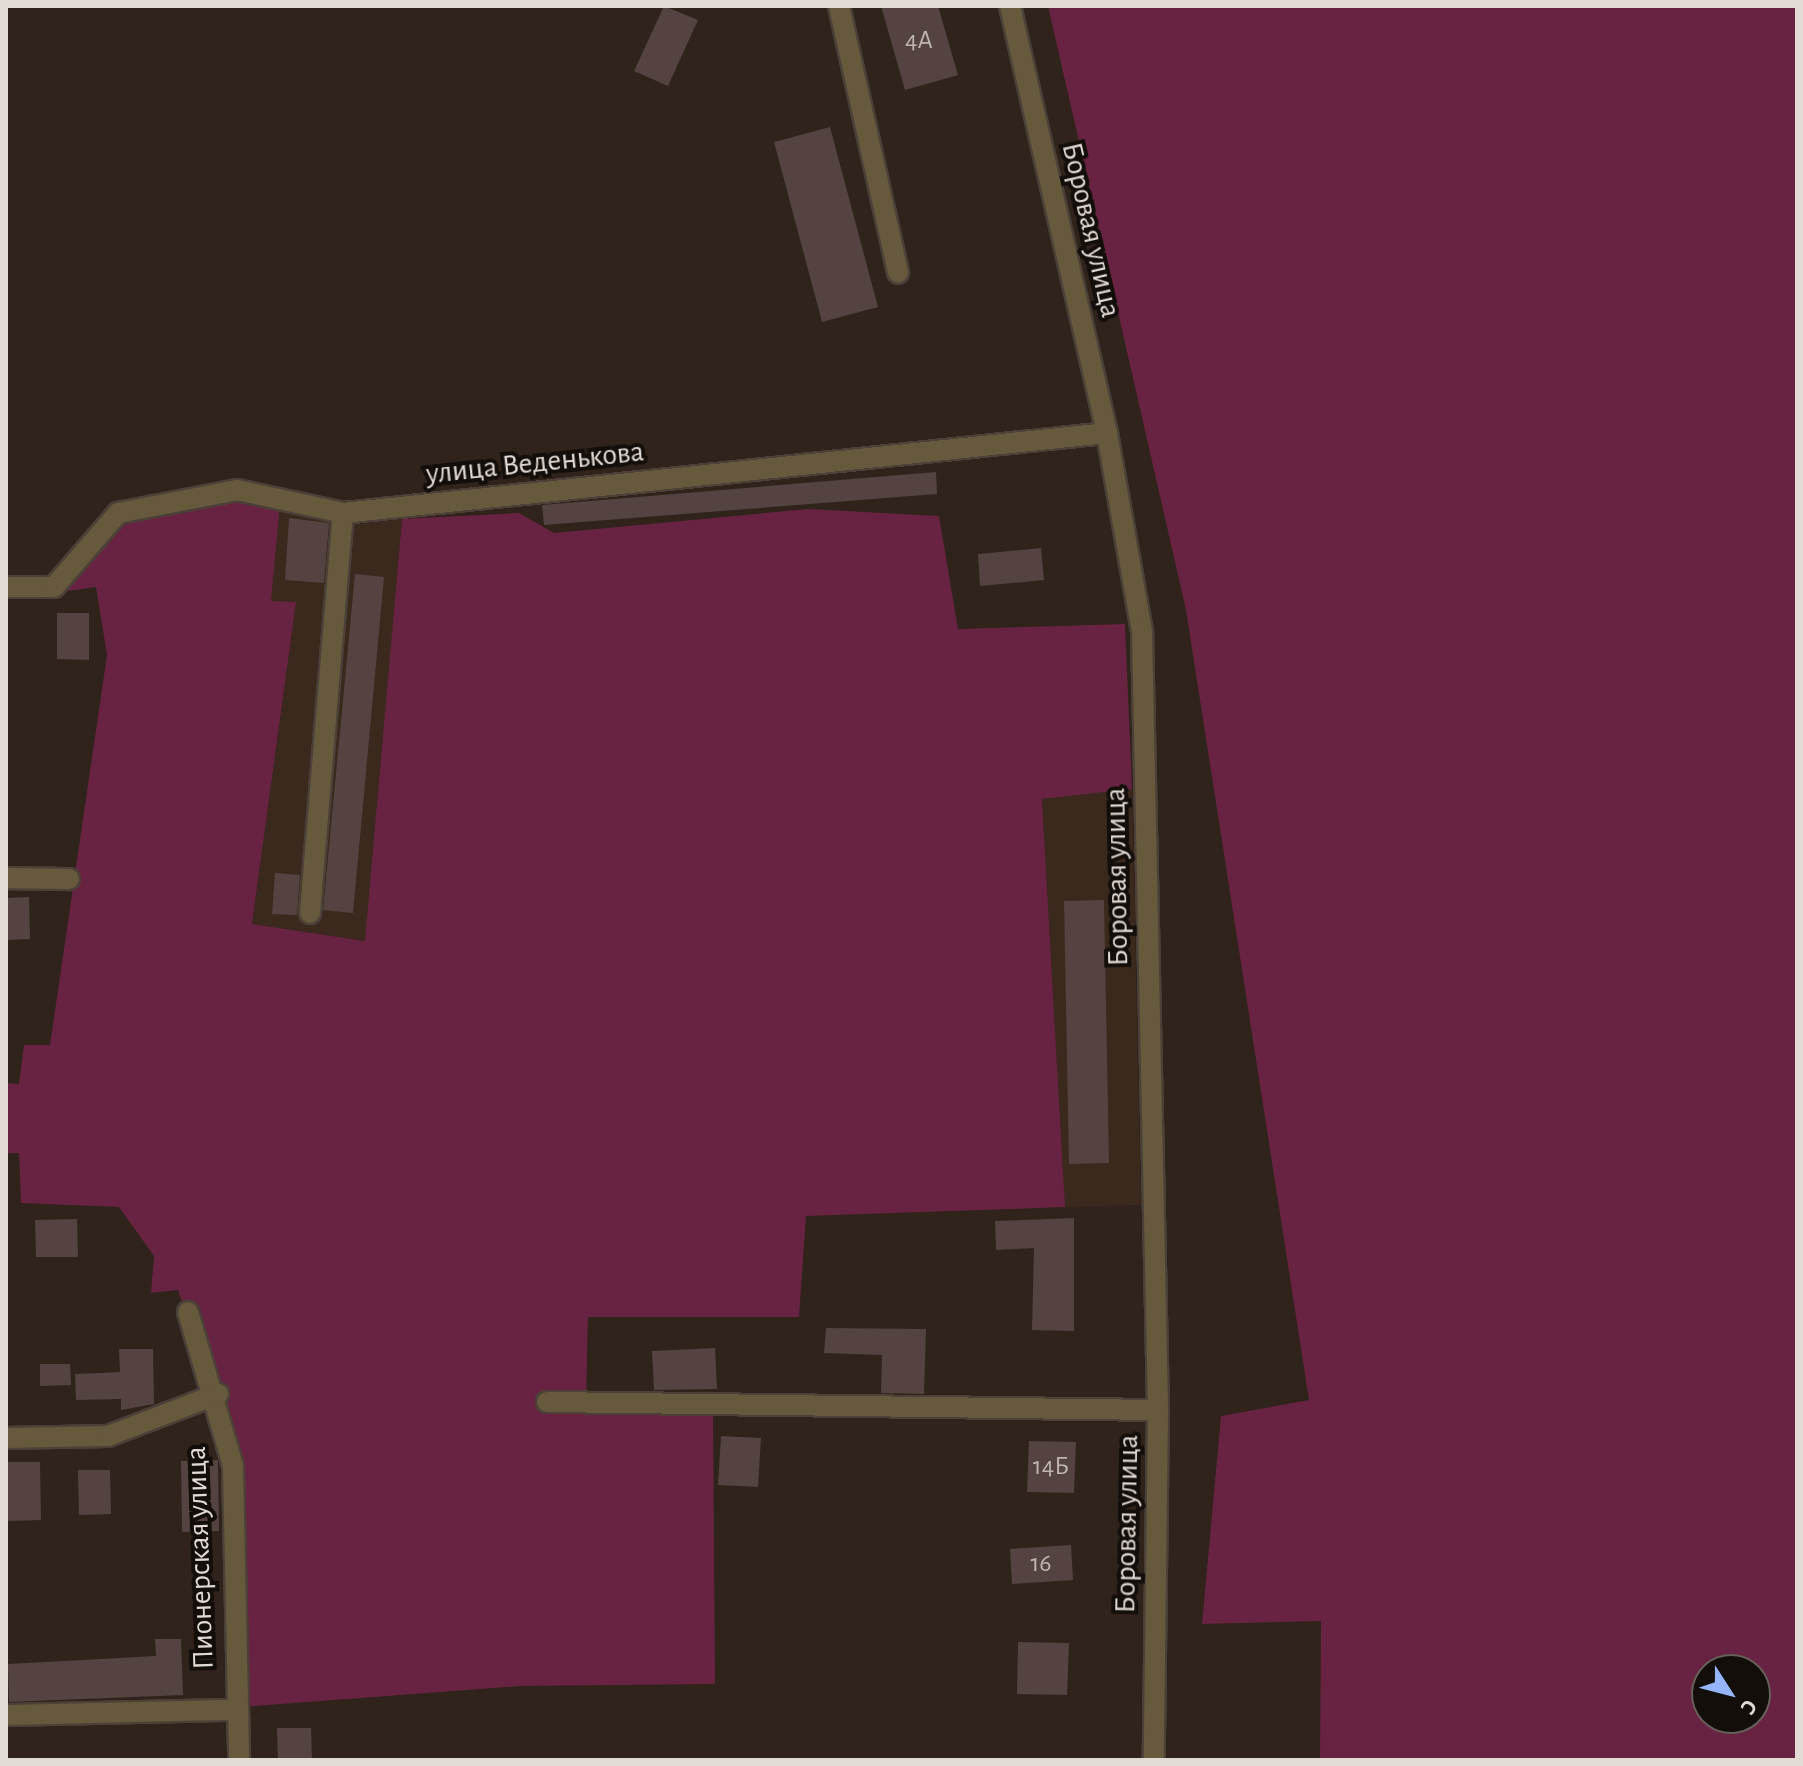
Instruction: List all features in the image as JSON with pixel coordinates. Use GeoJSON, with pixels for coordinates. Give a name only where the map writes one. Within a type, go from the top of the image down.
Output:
{"type":"FeatureCollection","features":[{"type":"Feature","properties":{"kind":"street"},"geometry":{"type":"LineString","coordinates":[[839,6],[898,273]]}},
{"type":"Feature","properties":{"kind":"street","name":"Боровая улица"},"geometry":{"type":"LineString","coordinates":[[1010,6],[1107,433],[1142,632],[1158,1410],[1154,1760]]}},
{"type":"Feature","properties":{"kind":"street","name":"улица Веденькова"},"geometry":{"type":"LineString","coordinates":[[6,587],[54,587],[118,513],[237,490],[343,513],[1107,433]]}},
{"type":"Feature","properties":{"kind":"street"},"geometry":{"type":"LineString","coordinates":[[310,913],[343,513]]}},
{"type":"Feature","properties":{"kind":"street"},"geometry":{"type":"LineString","coordinates":[[6,878],[69,879]]}},
{"type":"Feature","properties":{"kind":"street","name":"Пионерская улица"},"geometry":{"type":"LineString","coordinates":[[188,1312],[218,1394],[233,1466],[235,1710],[239,1760]]}},
{"type":"Feature","properties":{"kind":"street"},"geometry":{"type":"LineString","coordinates":[[6,1438],[108,1436],[218,1394]]}},
{"type":"Feature","properties":{"kind":"street"},"geometry":{"type":"LineString","coordinates":[[547,1402],[1158,1410]]}},
{"type":"Feature","properties":{"kind":"street"},"geometry":{"type":"LineString","coordinates":[[6,1715],[235,1710]]}},
{"type":"Feature","properties":{"kind":"shaded area"},"geometry":{"type":"Polygon","coordinates":[[[1048,6],[1797,6],[1797,1760],[1320,1760],[1321,1621],[1202,1624],[1221,1416],[1309,1400],[1186,610],[1048,6]]]}},
{"type":"Feature","properties":{"kind":"shaded area"},"geometry":{"type":"Polygon","coordinates":[[[233,498],[280,505],[271,601],[296,602],[252,924],[365,941],[402,519],[519,513],[554,533],[808,509],[939,516],[958,629],[1125,624],[1132,789],[1042,799],[1065,1207],[806,1216],[799,1317],[588,1317],[586,1399],[713,1412],[715,1684],[520,1686],[240,1707],[239,1469],[178,1290],[151,1293],[154,1256],[119,1207],[21,1203],[19,1153],[6,1153],[6,1083],[19,1084],[24,1045],[50,1045],[107,655],[96,587],[54,593],[123,518],[233,498]]]}},
{"type":"Feature","properties":{"kind":"shaded area"},"geometry":{"type":"Polygon","coordinates":[[[280,505],[358,524],[402,519],[366,941],[252,924],[296,603],[271,602],[280,505]]]}},
{"type":"Feature","properties":{"kind":"shaded area"},"geometry":{"type":"Polygon","coordinates":[[[1132,789],[1141,1205],[1065,1207],[1042,799],[1132,789]]]}},
{"type":"Feature","properties":{"kind":"building"},"geometry":{"type":"Polygon","coordinates":[[[664,6],[698,20],[668,86],[634,71],[664,6]]]}},
{"type":"Feature","properties":{"kind":"building"},"geometry":{"type":"Polygon","coordinates":[[[881,6],[938,6],[958,75],[905,90],[881,6]]]}},
{"type":"Feature","properties":{"kind":"building"},"geometry":{"type":"Polygon","coordinates":[[[830,127],[878,307],[822,322],[774,142],[830,127]]]}},
{"type":"Feature","properties":{"kind":"building"},"geometry":{"type":"Polygon","coordinates":[[[936,472],[937,494],[544,525],[542,505],[936,472]]]}},
{"type":"Feature","properties":{"kind":"building"},"geometry":{"type":"Polygon","coordinates":[[[289,518],[329,523],[324,583],[285,580],[289,518]]]}},
{"type":"Feature","properties":{"kind":"building"},"geometry":{"type":"Polygon","coordinates":[[[1041,548],[1044,580],[980,586],[978,554],[1041,548]]]}},
{"type":"Feature","properties":{"kind":"building"},"geometry":{"type":"Polygon","coordinates":[[[355,574],[384,577],[353,913],[323,910],[355,574]]]}},
{"type":"Feature","properties":{"kind":"building"},"geometry":{"type":"Polygon","coordinates":[[[57,613],[89,613],[89,660],[57,659],[57,613]]]}},
{"type":"Feature","properties":{"kind":"building"},"geometry":{"type":"Polygon","coordinates":[[[275,873],[300,875],[297,915],[272,914],[275,873]]]}},
{"type":"Feature","properties":{"kind":"building"},"geometry":{"type":"Polygon","coordinates":[[[29,897],[30,939],[6,940],[6,898],[29,897]]]}},
{"type":"Feature","properties":{"kind":"building"},"geometry":{"type":"Polygon","coordinates":[[[1104,900],[1109,1163],[1069,1164],[1064,901],[1104,900]]]}},
{"type":"Feature","properties":{"kind":"building"},"geometry":{"type":"Polygon","coordinates":[[[1074,1218],[1074,1331],[1032,1330],[1034,1248],[996,1250],[995,1221],[1074,1218]]]}},
{"type":"Feature","properties":{"kind":"building"},"geometry":{"type":"Polygon","coordinates":[[[77,1219],[78,1257],[36,1257],[35,1220],[77,1219]]]}},
{"type":"Feature","properties":{"kind":"building"},"geometry":{"type":"Polygon","coordinates":[[[826,1328],[926,1329],[924,1394],[881,1393],[882,1355],[824,1353],[826,1328]]]}},
{"type":"Feature","properties":{"kind":"building"},"geometry":{"type":"Polygon","coordinates":[[[715,1348],[717,1389],[654,1390],[652,1351],[715,1348]]]}},
{"type":"Feature","properties":{"kind":"building"},"geometry":{"type":"Polygon","coordinates":[[[119,1349],[153,1349],[154,1404],[121,1410],[121,1399],[76,1400],[75,1374],[120,1372],[119,1349]]]}},
{"type":"Feature","properties":{"kind":"building"},"geometry":{"type":"Polygon","coordinates":[[[40,1364],[70,1364],[71,1385],[40,1386],[40,1364]]]}},
{"type":"Feature","properties":{"kind":"building"},"geometry":{"type":"Polygon","coordinates":[[[721,1436],[761,1438],[758,1487],[718,1485],[721,1436]]]}},
{"type":"Feature","properties":{"kind":"building"},"geometry":{"type":"Polygon","coordinates":[[[1029,1441],[1076,1442],[1074,1493],[1027,1492],[1029,1441]]]}},
{"type":"Feature","properties":{"kind":"building"},"geometry":{"type":"Polygon","coordinates":[[[218,1460],[219,1531],[182,1532],[181,1461],[218,1460]]]}},
{"type":"Feature","properties":{"kind":"building"},"geometry":{"type":"Polygon","coordinates":[[[6,1462],[40,1462],[41,1520],[6,1521],[6,1462]]]}},
{"type":"Feature","properties":{"kind":"building"},"geometry":{"type":"Polygon","coordinates":[[[78,1470],[110,1470],[111,1514],[79,1515],[78,1470]]]}},
{"type":"Feature","properties":{"kind":"building"},"geometry":{"type":"Polygon","coordinates":[[[1071,1545],[1073,1580],[1012,1584],[1010,1549],[1071,1545]]]}},
{"type":"Feature","properties":{"kind":"building"},"geometry":{"type":"Polygon","coordinates":[[[155,1639],[181,1639],[183,1695],[9,1702],[8,1664],[156,1656],[155,1639]]]}},
{"type":"Feature","properties":{"kind":"building"},"geometry":{"type":"Polygon","coordinates":[[[1018,1642],[1069,1643],[1067,1695],[1017,1694],[1018,1642]]]}},
{"type":"Feature","properties":{"kind":"building"},"geometry":{"type":"Polygon","coordinates":[[[277,1728],[311,1728],[312,1760],[278,1760],[277,1728]]]}}]}
